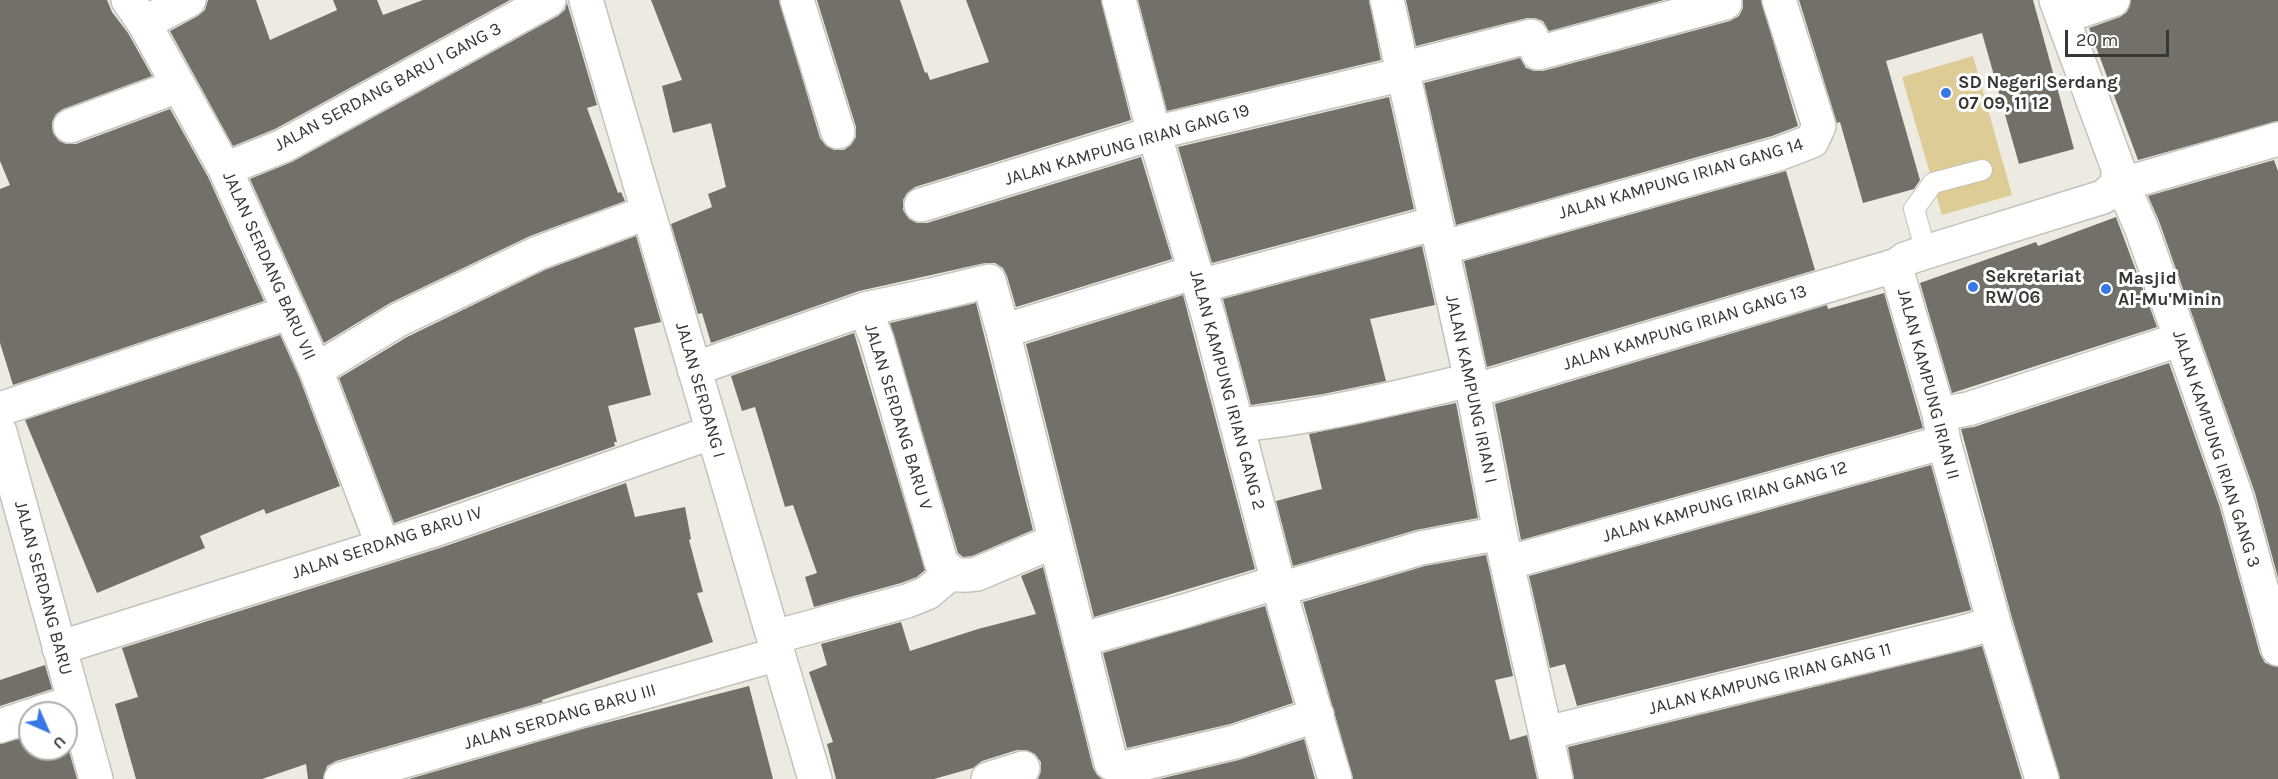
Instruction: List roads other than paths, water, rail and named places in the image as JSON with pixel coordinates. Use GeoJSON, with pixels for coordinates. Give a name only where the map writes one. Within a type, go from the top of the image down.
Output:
{"type":"FeatureCollection","features":[{"type":"Feature","properties":{"kind":"street"},"geometry":{"type":"LineString","coordinates":[[136,12],[189,0]]}},
{"type":"Feature","properties":{"kind":"street","name":"JALAN SERDANG BARU I GANG 3"},"geometry":{"type":"LineString","coordinates":[[225,169],[283,146],[549,0]]}},
{"type":"Feature","properties":{"kind":"street","name":"JALAN SERDANG I"},"geometry":{"type":"LineString","coordinates":[[586,0],[815,779]]}},
{"type":"Feature","properties":{"kind":"street"},"geometry":{"type":"LineString","coordinates":[[797,0],[838,132]]}},
{"type":"Feature","properties":{"kind":"street","name":"JALAN KAMPUNG IRIAN GANG 2"},"geometry":{"type":"LineString","coordinates":[[1119,0],[1154,133],[1238,424],[1279,585],[1335,779]]}},
{"type":"Feature","properties":{"kind":"street","name":"JALAN KAMPUNG IRIAN I"},"geometry":{"type":"LineString","coordinates":[[1387,0],[1398,74],[1497,542],[1556,779]]}},
{"type":"Feature","properties":{"kind":"street","name":"JALAN KAMPUNG IRIAN GANG 19"},"geometry":{"type":"LineString","coordinates":[[921,205],[1154,133],[1398,74],[1531,36],[1538,53],[1725,3],[1724,0]]}},
{"type":"Feature","properties":{"kind":"street","name":"JALAN KAMPUNG IRIAN GANG 14"},"geometry":{"type":"LineString","coordinates":[[1003,331],[1197,279],[1432,231],[1778,154],[1812,141],[1819,126],[1779,0]]}},
{"type":"Feature","properties":{"kind":"street"},"geometry":{"type":"LineString","coordinates":[[2113,0],[2060,8],[2119,171],[2116,186]]}},
{"type":"Feature","properties":{"kind":"street","name":"JALAN SERDANG BARU VII"},"geometry":{"type":"LineString","coordinates":[[136,12],[225,169],[316,370],[382,546]]}},
{"type":"Feature","properties":{"kind":"street"},"geometry":{"type":"LineString","coordinates":[[70,126],[178,86]]}},
{"type":"Feature","properties":{"kind":"street"},"geometry":{"type":"LineString","coordinates":[[1912,259],[2103,197],[2116,186],[2277,142]]}},
{"type":"Feature","properties":{"kind":"street","name":"JALAN KAMPUNG IRIAN GANG 3"},"geometry":{"type":"LineString","coordinates":[[2116,186],[2130,202],[2141,227],[2237,499],[2278,649]]}},
{"type":"Feature","properties":{"kind":"street"},"geometry":{"type":"LineString","coordinates":[[316,370],[398,320],[538,253],[648,212]]}},
{"type":"Feature","properties":{"kind":"street","name":"JALAN KAMPUNG IRIAN GANG 13"},"geometry":{"type":"LineString","coordinates":[[1238,424],[1286,420],[1337,412],[1465,385],[1912,259]]}},
{"type":"Feature","properties":{"kind":"street","name":"JALAN KAMPUNG IRIAN II"},"geometry":{"type":"LineString","coordinates":[[1912,259],[1898,275],[1994,623],[2042,779]]}},
{"type":"Feature","properties":{"kind":"street"},"geometry":{"type":"LineString","coordinates":[[865,309],[932,296],[989,281],[1111,763],[1124,768],[1167,769],[1234,742],[1317,715]]}},
{"type":"Feature","properties":{"kind":"street","name":"JALAN SERDANG BARU V"},"geometry":{"type":"LineString","coordinates":[[694,369],[865,309],[874,331],[946,567]]}},
{"type":"Feature","properties":{"kind":"street"},"geometry":{"type":"LineString","coordinates":[[0,410],[290,312]]}},
{"type":"Feature","properties":{"kind":"street","name":"JALAN KAMPUNG IRIAN GANG 12"},"geometry":{"type":"LineString","coordinates":[[1080,640],[1421,548],[1497,542],[1942,428],[1968,409],[2181,339]]}},
{"type":"Feature","properties":{"kind":"street","name":"JALAN SERDANG BARU"},"geometry":{"type":"LineString","coordinates":[[0,432],[74,701]]}},
{"type":"Feature","properties":{"kind":"street","name":"JALAN SERDANG BARU IV"},"geometry":{"type":"LineString","coordinates":[[59,648],[382,546],[713,432]]}},
{"type":"Feature","properties":{"kind":"street"},"geometry":{"type":"LineString","coordinates":[[946,567],[964,576],[977,574],[1055,541]]}},
{"type":"Feature","properties":{"kind":"street","name":"JALAN SERDANG BARU III"},"geometry":{"type":"LineString","coordinates":[[341,779],[776,645],[907,601],[927,593],[946,567]]}},
{"type":"Feature","properties":{"kind":"street","name":"JALAN KAMPUNG IRIAN GANG 11"},"geometry":{"type":"LineString","coordinates":[[1545,733],[1994,623]]}},
{"type":"Feature","properties":{"kind":"street","name":"JALAN SERDANG BARU"},"geometry":{"type":"LineString","coordinates":[[78,716],[96,779]]}},
{"type":"Feature","properties":{"kind":"street"},"geometry":{"type":"LineString","coordinates":[[0,726],[18,720]]}},
{"type":"Feature","properties":{"kind":"street"},"geometry":{"type":"LineString","coordinates":[[988,779],[1023,768]]}},
{"type":"Feature","properties":{"kind":"lane"},"geometry":{"type":"LineString","coordinates":[[1912,259],[1914,209],[1934,183],[1982,170]]}},
{"type":"Feature","properties":{"kind":"place","name":"SD Negeri Serdang 07 09, 11 12"},"geometry":{"type":"Point","coordinates":[1946,93]}},
{"type":"Feature","properties":{"kind":"place","name":"Sekretariat RW 06"},"geometry":{"type":"Point","coordinates":[1973,287]}},
{"type":"Feature","properties":{"kind":"place","name":"Masjid Al-Mu'Minin"},"geometry":{"type":"Point","coordinates":[2106,289]}}]}
